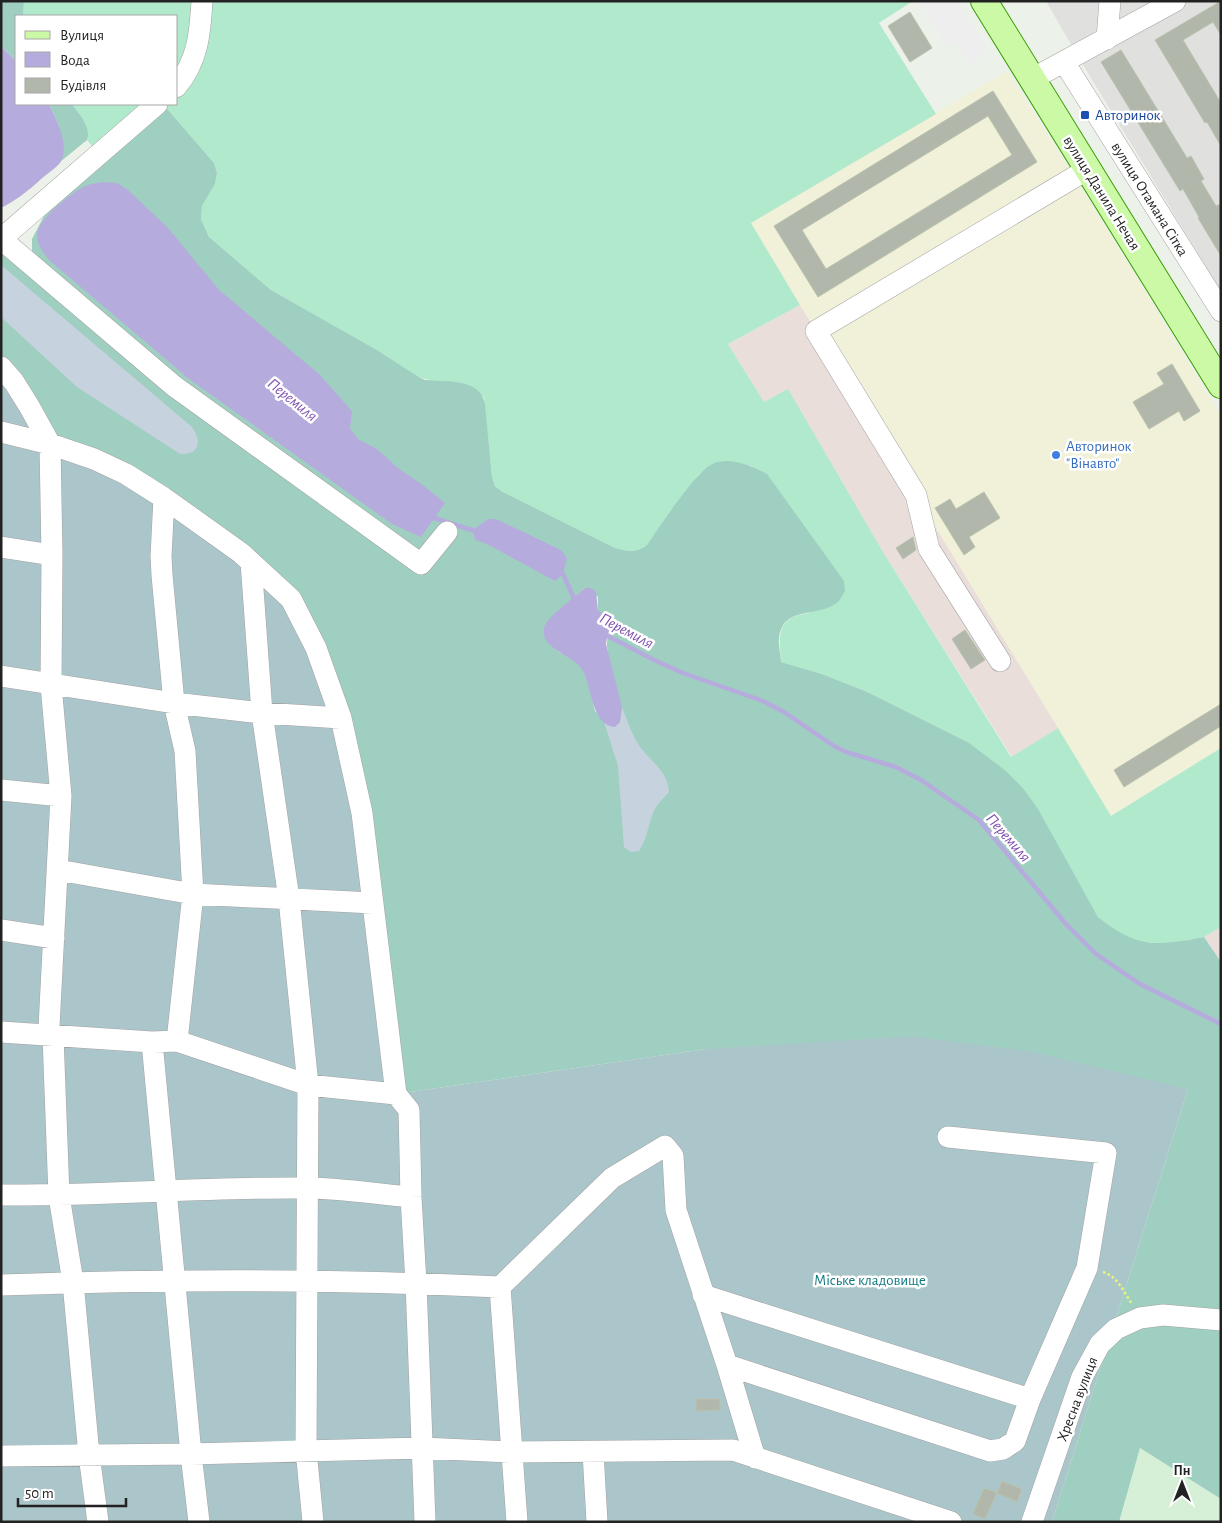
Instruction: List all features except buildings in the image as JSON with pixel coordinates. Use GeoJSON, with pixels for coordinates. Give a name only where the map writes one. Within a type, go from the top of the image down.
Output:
{"type":"FeatureCollection","features":[{"type":"Feature","properties":{"kind":"main road","name":"вулиця Данила Нечая"},"geometry":{"type":"LineString","coordinates":[[984,1],[1221,385]]}},
{"type":"Feature","properties":{"kind":"street"},"geometry":{"type":"LineString","coordinates":[[178,85],[186,75],[196,52],[202,1]]}},
{"type":"Feature","properties":{"kind":"street"},"geometry":{"type":"LineString","coordinates":[[1107,39],[1110,1]]}},
{"type":"Feature","properties":{"kind":"street"},"geometry":{"type":"LineString","coordinates":[[1032,79],[1175,1]]}},
{"type":"Feature","properties":{"kind":"street","name":"вулиця Отамана Сітка"},"geometry":{"type":"LineString","coordinates":[[1064,62],[1221,311]]}},
{"type":"Feature","properties":{"kind":"street"},"geometry":{"type":"LineString","coordinates":[[156,105],[1,239],[174,386],[421,564],[447,532]]}},
{"type":"Feature","properties":{"kind":"street"},"geometry":{"type":"LineString","coordinates":[[1000,661],[929,549],[916,495],[816,331],[1088,170]]}},
{"type":"Feature","properties":{"kind":"street"},"geometry":{"type":"LineString","coordinates":[[1,366],[14,382],[50,444],[52,555],[51,684],[61,796],[49,1027],[53,1036],[60,1196],[73,1282],[89,1455],[98,1522]]}},
{"type":"Feature","properties":{"kind":"street"},"geometry":{"type":"LineString","coordinates":[[1,432],[50,444],[94,459],[126,474],[164,498],[242,553],[290,599],[316,648],[342,718],[362,813],[396,1094],[409,1110],[425,1522]]}},
{"type":"Feature","properties":{"kind":"street"},"geometry":{"type":"LineString","coordinates":[[164,498],[161,566],[174,703],[185,751],[193,894],[177,1041]]}},
{"type":"Feature","properties":{"kind":"street"},"geometry":{"type":"LineString","coordinates":[[1,547],[52,555]]}},
{"type":"Feature","properties":{"kind":"street"},"geometry":{"type":"LineString","coordinates":[[251,562],[262,713],[289,899],[308,1086],[306,1450],[313,1522]]}},
{"type":"Feature","properties":{"kind":"street"},"geometry":{"type":"LineString","coordinates":[[1,676],[174,703],[262,713],[342,718]]}},
{"type":"Feature","properties":{"kind":"street"},"geometry":{"type":"LineString","coordinates":[[1,790],[61,796]]}},
{"type":"Feature","properties":{"kind":"street"},"geometry":{"type":"LineString","coordinates":[[58,870],[193,894],[373,903]]}},
{"type":"Feature","properties":{"kind":"street"},"geometry":{"type":"LineString","coordinates":[[1,930],[54,938]]}},
{"type":"Feature","properties":{"kind":"street"},"geometry":{"type":"LineString","coordinates":[[1,1032],[152,1042],[177,1041],[308,1086],[396,1094]]}},
{"type":"Feature","properties":{"kind":"street"},"geometry":{"type":"LineString","coordinates":[[152,1042],[190,1454],[199,1522]]}},
{"type":"Feature","properties":{"kind":"street"},"geometry":{"type":"LineString","coordinates":[[727,1365],[990,1451],[1002,1449],[1016,1441],[1030,1399],[1087,1268],[1106,1153],[948,1137]]}},
{"type":"Feature","properties":{"kind":"street"},"geometry":{"type":"LineString","coordinates":[[1,1285],[73,1282],[307,1280],[500,1287],[612,1178],[665,1146],[673,1156],[676,1210],[727,1365],[755,1458]]}},
{"type":"Feature","properties":{"kind":"street"},"geometry":{"type":"LineString","coordinates":[[1,1195],[60,1196],[166,1191],[306,1188],[411,1198]]}},
{"type":"Feature","properties":{"kind":"street"},"geometry":{"type":"LineString","coordinates":[[500,1287],[517,1522]]}},
{"type":"Feature","properties":{"kind":"street"},"geometry":{"type":"LineString","coordinates":[[703,1295],[1030,1399]]}},
{"type":"Feature","properties":{"kind":"street","name":"Хресна вулиця"},"geometry":{"type":"LineString","coordinates":[[1032,1522],[1082,1377],[1100,1344],[1116,1329],[1140,1318],[1163,1314],[1221,1320]]}},
{"type":"Feature","properties":{"kind":"street"},"geometry":{"type":"LineString","coordinates":[[1,1456],[190,1454],[422,1448],[512,1452],[733,1450],[949,1521]]}},
{"type":"Feature","properties":{"kind":"street"},"geometry":{"type":"LineString","coordinates":[[593,1452],[597,1522]]}},
{"type":"Feature","properties":{"kind":"path"},"geometry":{"type":"LineString","coordinates":[[1087,1268],[1106,1273],[1119,1283],[1140,1318]]}},
{"type":"Feature","properties":{"kind":"shaded area"},"geometry":{"type":"Polygon","coordinates":[[[1,1],[24,1],[23,15],[15,15],[15,60],[1,46],[1,1]]]}},
{"type":"Feature","properties":{"kind":"shaded area"},"geometry":{"type":"Polygon","coordinates":[[[927,1],[959,1],[989,52],[969,65],[956,42],[947,47],[921,5],[927,1]]]}},
{"type":"Feature","properties":{"kind":"shaded area"},"geometry":{"type":"Polygon","coordinates":[[[1046,1],[1221,1],[1221,291],[1077,55],[1046,1]]]}},
{"type":"Feature","properties":{"kind":"shaded area","name":"Авторинок \"Вінавто\""},"geometry":{"type":"Polygon","coordinates":[[[1007,71],[1075,177],[1221,416],[1221,748],[1111,816],[750,223],[1007,71]]]}},
{"type":"Feature","properties":{"kind":"shaded area"},"geometry":{"type":"Polygon","coordinates":[[[49,105],[73,105],[88,130],[87,140],[60,162],[62,139],[49,105]]]}},
{"type":"Feature","properties":{"kind":"shaded area"},"geometry":{"type":"Polygon","coordinates":[[[164,105],[214,163],[217,173],[215,184],[202,206],[201,219],[209,237],[271,290],[377,350],[419,377],[425,380],[461,383],[477,390],[485,404],[492,477],[495,486],[501,491],[613,547],[635,551],[647,545],[688,488],[712,464],[726,461],[740,463],[767,474],[844,581],[845,591],[839,601],[831,606],[787,620],[782,627],[779,638],[781,662],[822,674],[865,691],[969,743],[1006,771],[1023,788],[1038,809],[1098,917],[1112,927],[1137,940],[1148,942],[1173,942],[1204,937],[1221,962],[1221,1499],[1140,1448],[1119,1522],[1052,1522],[1188,1089],[706,1049],[396,1094],[50,444],[1,367],[1,239],[32,265],[32,239],[56,193],[164,105]],[[585,588],[546,624],[559,652],[571,657],[581,666],[587,678],[595,711],[609,726],[607,642],[612,626],[604,613],[598,612],[598,597],[585,588]]]}},
{"type":"Feature","properties":{"kind":"shaded area"},"geometry":{"type":"Polygon","coordinates":[[[1,265],[192,427],[198,442],[195,450],[187,454],[180,454],[77,387],[1,317],[1,265]]]}},
{"type":"Feature","properties":{"kind":"shaded area"},"geometry":{"type":"Polygon","coordinates":[[[800,305],[1058,728],[1012,757],[883,552],[788,390],[764,402],[728,344],[800,305]]]}},
{"type":"Feature","properties":{"kind":"shaded area"},"geometry":{"type":"Polygon","coordinates":[[[622,707],[640,747],[666,778],[669,792],[655,809],[639,851],[631,852],[624,847],[618,766],[604,722],[609,726],[620,722],[622,707]]]}},
{"type":"Feature","properties":{"kind":"shaded area"},"geometry":{"type":"Polygon","coordinates":[[[1221,927],[1221,962],[1204,937],[1221,927]]]}},
{"type":"Feature","properties":{"kind":"shaded area"},"geometry":{"type":"Polygon","coordinates":[[[1140,1448],[1221,1499],[1221,1522],[1119,1522],[1140,1448]]]}},
{"type":"Feature","properties":{"kind":"green space"},"geometry":{"type":"Polygon","coordinates":[[[24,1],[913,1],[879,23],[936,114],[751,223],[800,305],[728,344],[764,402],[788,389],[883,552],[1011,757],[1058,728],[1111,816],[1221,748],[1221,927],[1204,937],[1167,944],[1135,941],[1114,931],[1098,917],[1037,809],[1023,788],[865,691],[822,674],[781,662],[780,636],[785,623],[798,615],[809,613],[752,466],[725,461],[711,464],[699,474],[647,545],[635,551],[613,547],[501,491],[495,486],[492,477],[484,397],[419,377],[377,350],[271,290],[209,237],[201,219],[202,206],[215,184],[217,173],[214,163],[164,105],[178,105],[178,15],[23,15],[24,1]]]}},
{"type":"Feature","properties":{"kind":"green space"},"geometry":{"type":"Polygon","coordinates":[[[73,105],[156,105],[99,155],[87,140],[88,130],[73,105]]]}},
{"type":"Feature","properties":{"kind":"green space","name":"Міське кладовище"},"geometry":{"type":"Polygon","coordinates":[[[1,367],[50,444],[94,459],[291,599],[341,718],[396,1094],[706,1049],[912,1036],[1034,1052],[1188,1089],[1052,1522],[1,1522],[1,367]]]}},
{"type":"Feature","properties":{"kind":"water"},"geometry":{"type":"Polygon","coordinates":[[[1,46],[15,60],[15,105],[49,105],[61,133],[64,149],[63,156],[58,165],[26,192],[1,208],[1,46]]]}},
{"type":"Feature","properties":{"kind":"water"},"geometry":{"type":"Polygon","coordinates":[[[95,183],[117,183],[128,190],[169,229],[219,290],[319,374],[352,411],[350,428],[358,439],[377,449],[398,468],[445,503],[421,537],[392,524],[189,379],[49,260],[37,239],[38,230],[42,223],[54,209],[76,191],[95,183]]]}},
{"type":"Feature","properties":{"kind":"water"},"geometry":{"type":"Polygon","coordinates":[[[488,519],[496,519],[561,550],[567,558],[563,574],[555,581],[487,544],[475,540],[473,530],[488,519]]]}},
{"type":"Feature","properties":{"kind":"water"},"geometry":{"type":"Polygon","coordinates":[[[585,588],[591,588],[596,592],[598,611],[609,615],[610,619],[611,626],[606,644],[622,707],[620,722],[615,727],[607,725],[601,720],[593,704],[586,678],[579,665],[552,647],[544,635],[544,628],[550,618],[585,588]]]}},
{"type":"Feature","properties":{"kind":"waterway","name":"Перемиля"},"geometry":{"type":"LineString","coordinates":[[431,517],[478,532]]}},
{"type":"Feature","properties":{"kind":"waterway","name":"Перемиля"},"geometry":{"type":"LineString","coordinates":[[559,572],[563,574],[575,601]]}},
{"type":"Feature","properties":{"kind":"waterway","name":"Перемиля"},"geometry":{"type":"LineString","coordinates":[[604,634],[683,673],[763,701],[784,712],[846,752],[896,767],[921,780],[979,820],[1066,924],[1096,954],[1140,984],[1221,1024]]}},
{"type":"Feature","properties":{"kind":"place","name":"Авторинок"},"geometry":{"type":"Point","coordinates":[1085,115]}},
{"type":"Feature","properties":{"kind":"place","name":"Авторинок \"Вінавто\""},"geometry":{"type":"Point","coordinates":[1056,455]}}]}
